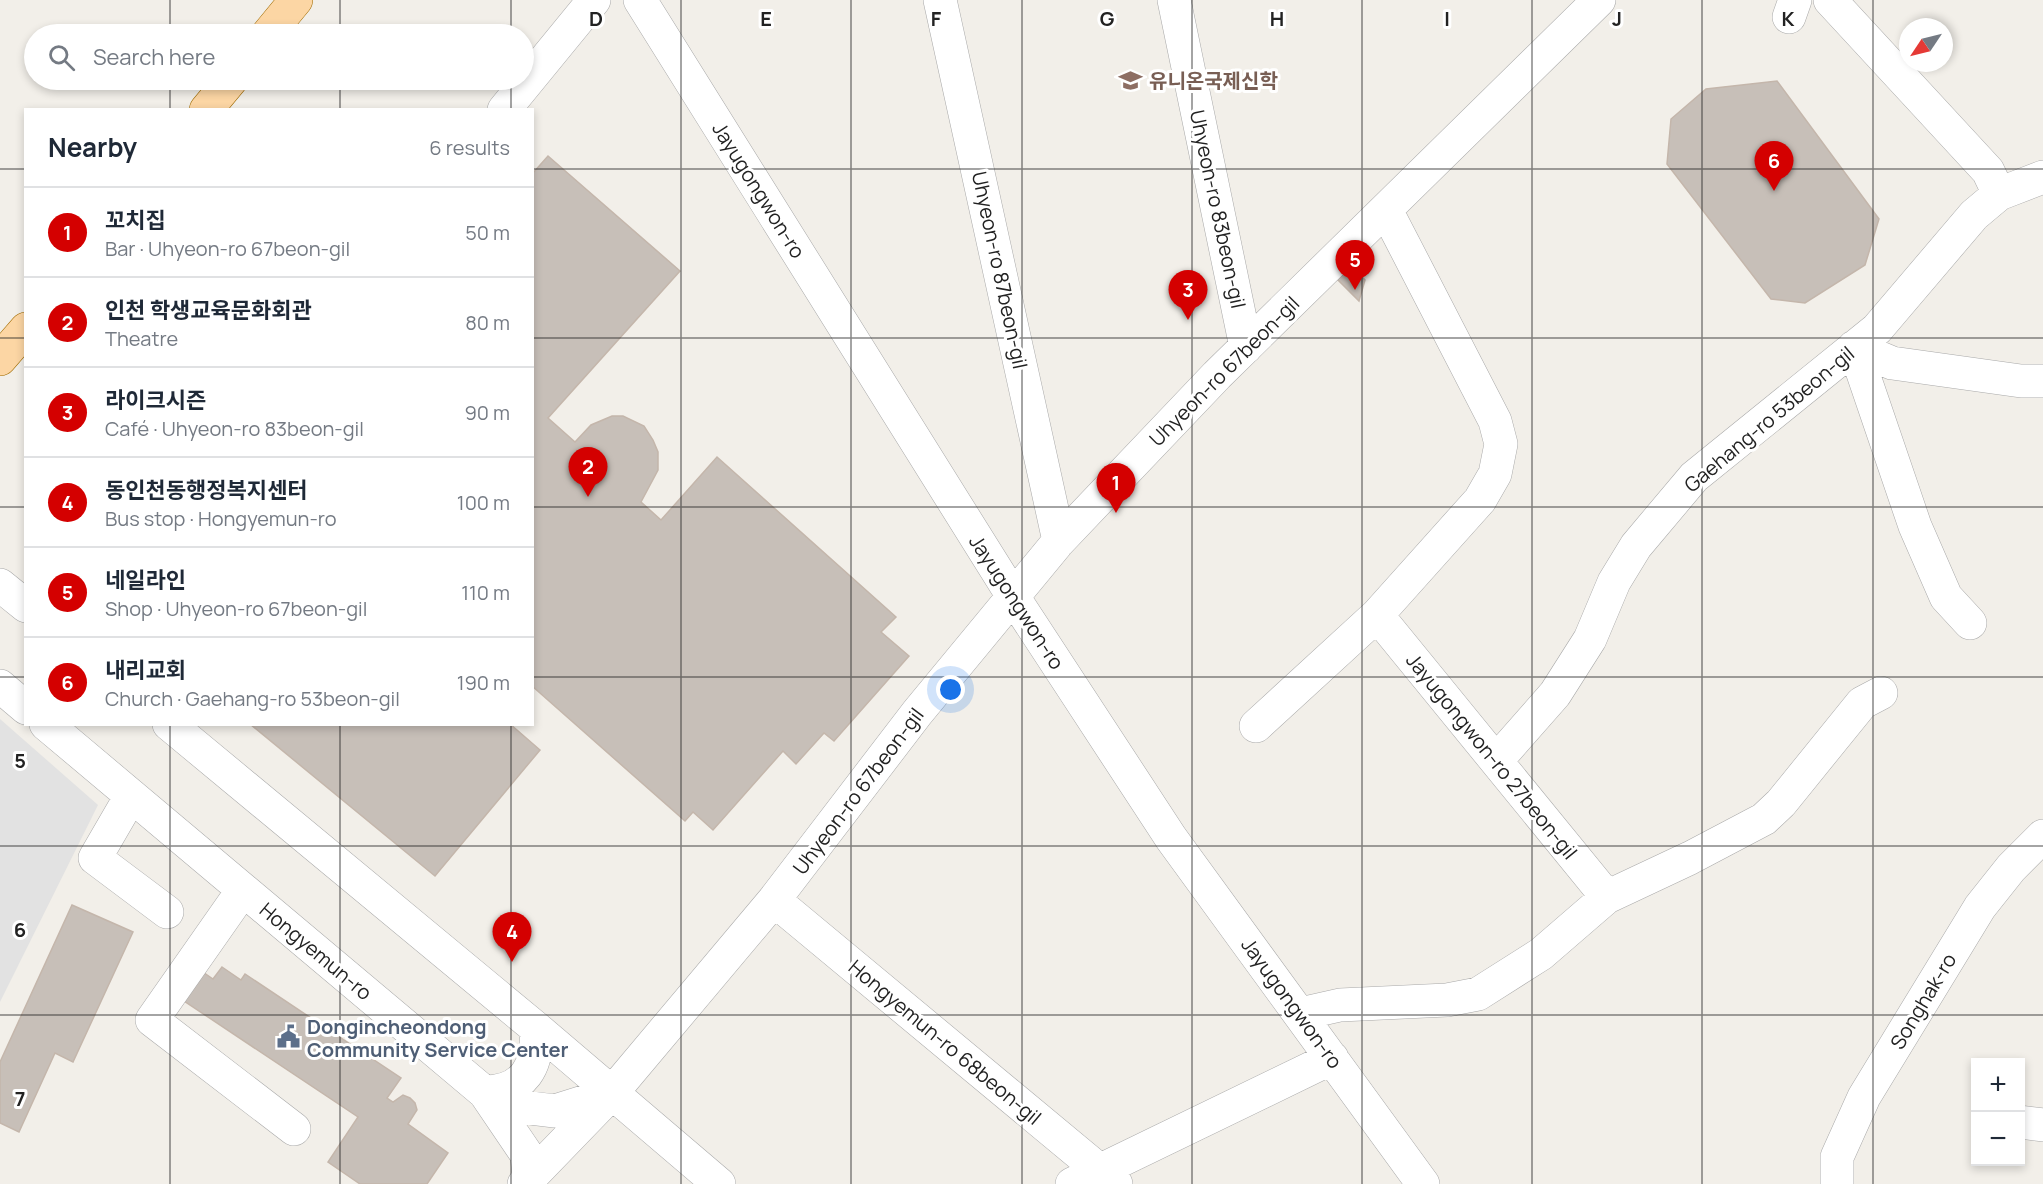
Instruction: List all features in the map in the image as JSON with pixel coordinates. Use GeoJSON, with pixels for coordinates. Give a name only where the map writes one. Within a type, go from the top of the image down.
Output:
{"type":"FeatureCollection","features":[{"type":"Feature","properties":{"kind":"main road"},"geometry":{"type":"LineString","coordinates":[[276,24],[296,0]]}},
{"type":"Feature","properties":{"kind":"main road"},"geometry":{"type":"LineString","coordinates":[[208,108],[223,90]]}},
{"type":"Feature","properties":{"kind":"main road"},"geometry":{"type":"LineString","coordinates":[[0,359],[24,330]]}},
{"type":"Feature","properties":{"kind":"street"},"geometry":{"type":"LineString","coordinates":[[534,73],[594,0]]}},
{"type":"Feature","properties":{"kind":"street","name":"Jayugongwon-ro"},"geometry":{"type":"LineString","coordinates":[[640,0],[1014,598],[1171,838],[1423,1184]]}},
{"type":"Feature","properties":{"kind":"street","name":"Uhyeon-ro 87beon-gil"},"geometry":{"type":"LineString","coordinates":[[940,0],[1059,541]]}},
{"type":"Feature","properties":{"kind":"street","name":"Uhyeon-ro 83beon-gil"},"geometry":{"type":"LineString","coordinates":[[1174,0],[1246,347]]}},
{"type":"Feature","properties":{"kind":"street","name":"Uhyeon-ro 67beon-gil"},"geometry":{"type":"LineString","coordinates":[[527,1181],[611,1094],[774,900],[917,712],[1059,541],[1217,375],[1599,0]]}},
{"type":"Feature","properties":{"kind":"street"},"geometry":{"type":"LineString","coordinates":[[1830,0],[1988,171],[1998,194]]}},
{"type":"Feature","properties":{"kind":"street"},"geometry":{"type":"LineString","coordinates":[[506,108],[520,90]]}},
{"type":"Feature","properties":{"kind":"street","name":"Gaehang-ro 53beon-gil"},"geometry":{"type":"LineString","coordinates":[[1497,760],[1555,694],[1590,639],[1614,582],[1636,546],[1694,477],[1877,329],[1974,215],[1998,194],[2043,177]]}},
{"type":"Feature","properties":{"kind":"street"},"geometry":{"type":"LineString","coordinates":[[1256,726],[1377,615],[1480,500],[1495,474],[1501,444],[1496,422],[1386,210]]}},
{"type":"Feature","properties":{"kind":"street"},"geometry":{"type":"LineString","coordinates":[[1854,347],[1892,363],[2021,381],[2043,381]]}},
{"type":"Feature","properties":{"kind":"street"},"geometry":{"type":"LineString","coordinates":[[1854,347],[1915,526],[1946,597],[1970,623]]}},
{"type":"Feature","properties":{"kind":"street"},"geometry":{"type":"LineString","coordinates":[[0,585],[24,604]]}},
{"type":"Feature","properties":{"kind":"street","name":"Jayugongwon-ro 27beon-gil"},"geometry":{"type":"LineString","coordinates":[[1377,615],[1607,897]]}},
{"type":"Feature","properties":{"kind":"street"},"geometry":{"type":"LineString","coordinates":[[0,686],[24,706]]}},
{"type":"Feature","properties":{"kind":"street"},"geometry":{"type":"LineString","coordinates":[[1300,1014],[1340,1005],[1447,1000],[1478,994],[1541,954],[1607,897],[1690,858],[1764,819],[1781,803],[1862,703],[1881,693]]}},
{"type":"Feature","properties":{"kind":"street","name":"Hongyemun-ro"},"geometry":{"type":"LineString","coordinates":[[48,726],[484,1092],[514,1106],[555,1111],[611,1094]]}},
{"type":"Feature","properties":{"kind":"street"},"geometry":{"type":"LineString","coordinates":[[171,726],[536,1028],[719,1184]]}},
{"type":"Feature","properties":{"kind":"street"},"geometry":{"type":"LineString","coordinates":[[131,796],[95,858],[167,912]]}},
{"type":"Feature","properties":{"kind":"street","name":"Songhak-ro"},"geometry":{"type":"LineString","coordinates":[[1837,1184],[1838,1157],[1864,1097],[1980,907],[2011,868],[2043,836]]}},
{"type":"Feature","properties":{"kind":"street"},"geometry":{"type":"LineString","coordinates":[[243,890],[152,1020],[294,1129]]}},
{"type":"Feature","properties":{"kind":"street","name":"Hongyemun-ro 68beon-gil"},"geometry":{"type":"LineString","coordinates":[[774,900],[1096,1179]]}},
{"type":"Feature","properties":{"kind":"street"},"geometry":{"type":"LineString","coordinates":[[484,1092],[500,1092],[524,1076],[534,1063],[537,1045],[536,1028]]}},
{"type":"Feature","properties":{"kind":"street"},"geometry":{"type":"LineString","coordinates":[[1096,1179],[1332,1058]]}},
{"type":"Feature","properties":{"kind":"street"},"geometry":{"type":"LineString","coordinates":[[484,1092],[527,1155],[527,1181]]}},
{"type":"Feature","properties":{"kind":"street"},"geometry":{"type":"LineString","coordinates":[[2025,1123],[2043,1125]]}},
{"type":"Feature","properties":{"kind":"shaded area"},"geometry":{"type":"Polygon","coordinates":[[[0,719],[98,805],[0,1002],[0,719]]]}},
{"type":"Feature","properties":{"kind":"building"},"geometry":{"type":"Polygon","coordinates":[[[1777,81],[1879,219],[1865,265],[1805,303],[1771,299],[1667,164],[1671,119],[1706,89],[1777,81]]]}},
{"type":"Feature","properties":{"kind":"building"},"geometry":{"type":"Polygon","coordinates":[[[548,156],[680,271],[548,418],[575,442],[591,425],[612,416],[623,416],[644,426],[658,452],[658,470],[641,502],[661,520],[717,457],[896,617],[881,632],[909,656],[834,741],[824,733],[796,764],[783,751],[713,830],[693,812],[685,821],[534,688],[534,172],[548,156]]]}},
{"type":"Feature","properties":{"kind":"building"},"geometry":{"type":"Polygon","coordinates":[[[1346,261],[1365,280],[1359,301],[1332,274],[1346,261]]]}},
{"type":"Feature","properties":{"kind":"building"},"geometry":{"type":"Polygon","coordinates":[[[252,726],[512,726],[540,750],[435,876],[252,726]]]}},
{"type":"Feature","properties":{"kind":"building"},"geometry":{"type":"Polygon","coordinates":[[[72,905],[133,932],[73,1062],[55,1053],[19,1132],[0,1123],[0,1062],[72,905]]]}},
{"type":"Feature","properties":{"kind":"building","name":"Dongincheondong Community Service Center"},"geometry":{"type":"Polygon","coordinates":[[[222,967],[241,980],[245,974],[401,1078],[387,1098],[393,1102],[403,1095],[410,1098],[417,1110],[408,1124],[448,1153],[427,1184],[360,1184],[328,1162],[358,1117],[178,997],[197,968],[213,979],[222,967]]]}},
{"type":"Feature","properties":{"kind":"place","name":"유니온국제신학"},"geometry":{"type":"Point","coordinates":[1131,80]}},
{"type":"Feature","properties":{"kind":"place","name":"내리교회"},"geometry":{"type":"Point","coordinates":[1774,191]}},
{"type":"Feature","properties":{"kind":"place","name":"네일라인"},"geometry":{"type":"Point","coordinates":[1355,290]}},
{"type":"Feature","properties":{"kind":"place","name":"라이크시즌"},"geometry":{"type":"Point","coordinates":[1188,320]}},
{"type":"Feature","properties":{"kind":"place","name":"인천 학생교육문화회관"},"geometry":{"type":"Point","coordinates":[588,497]}},
{"type":"Feature","properties":{"kind":"place","name":"꼬치집"},"geometry":{"type":"Point","coordinates":[1116,513]}},
{"type":"Feature","properties":{"kind":"place","name":"동인천동행정복지센터"},"geometry":{"type":"Point","coordinates":[512,962]}},
{"type":"Feature","properties":{"kind":"place","name":"Dongincheondong Community Service Center"},"geometry":{"type":"Point","coordinates":[289,1037]}}]}
